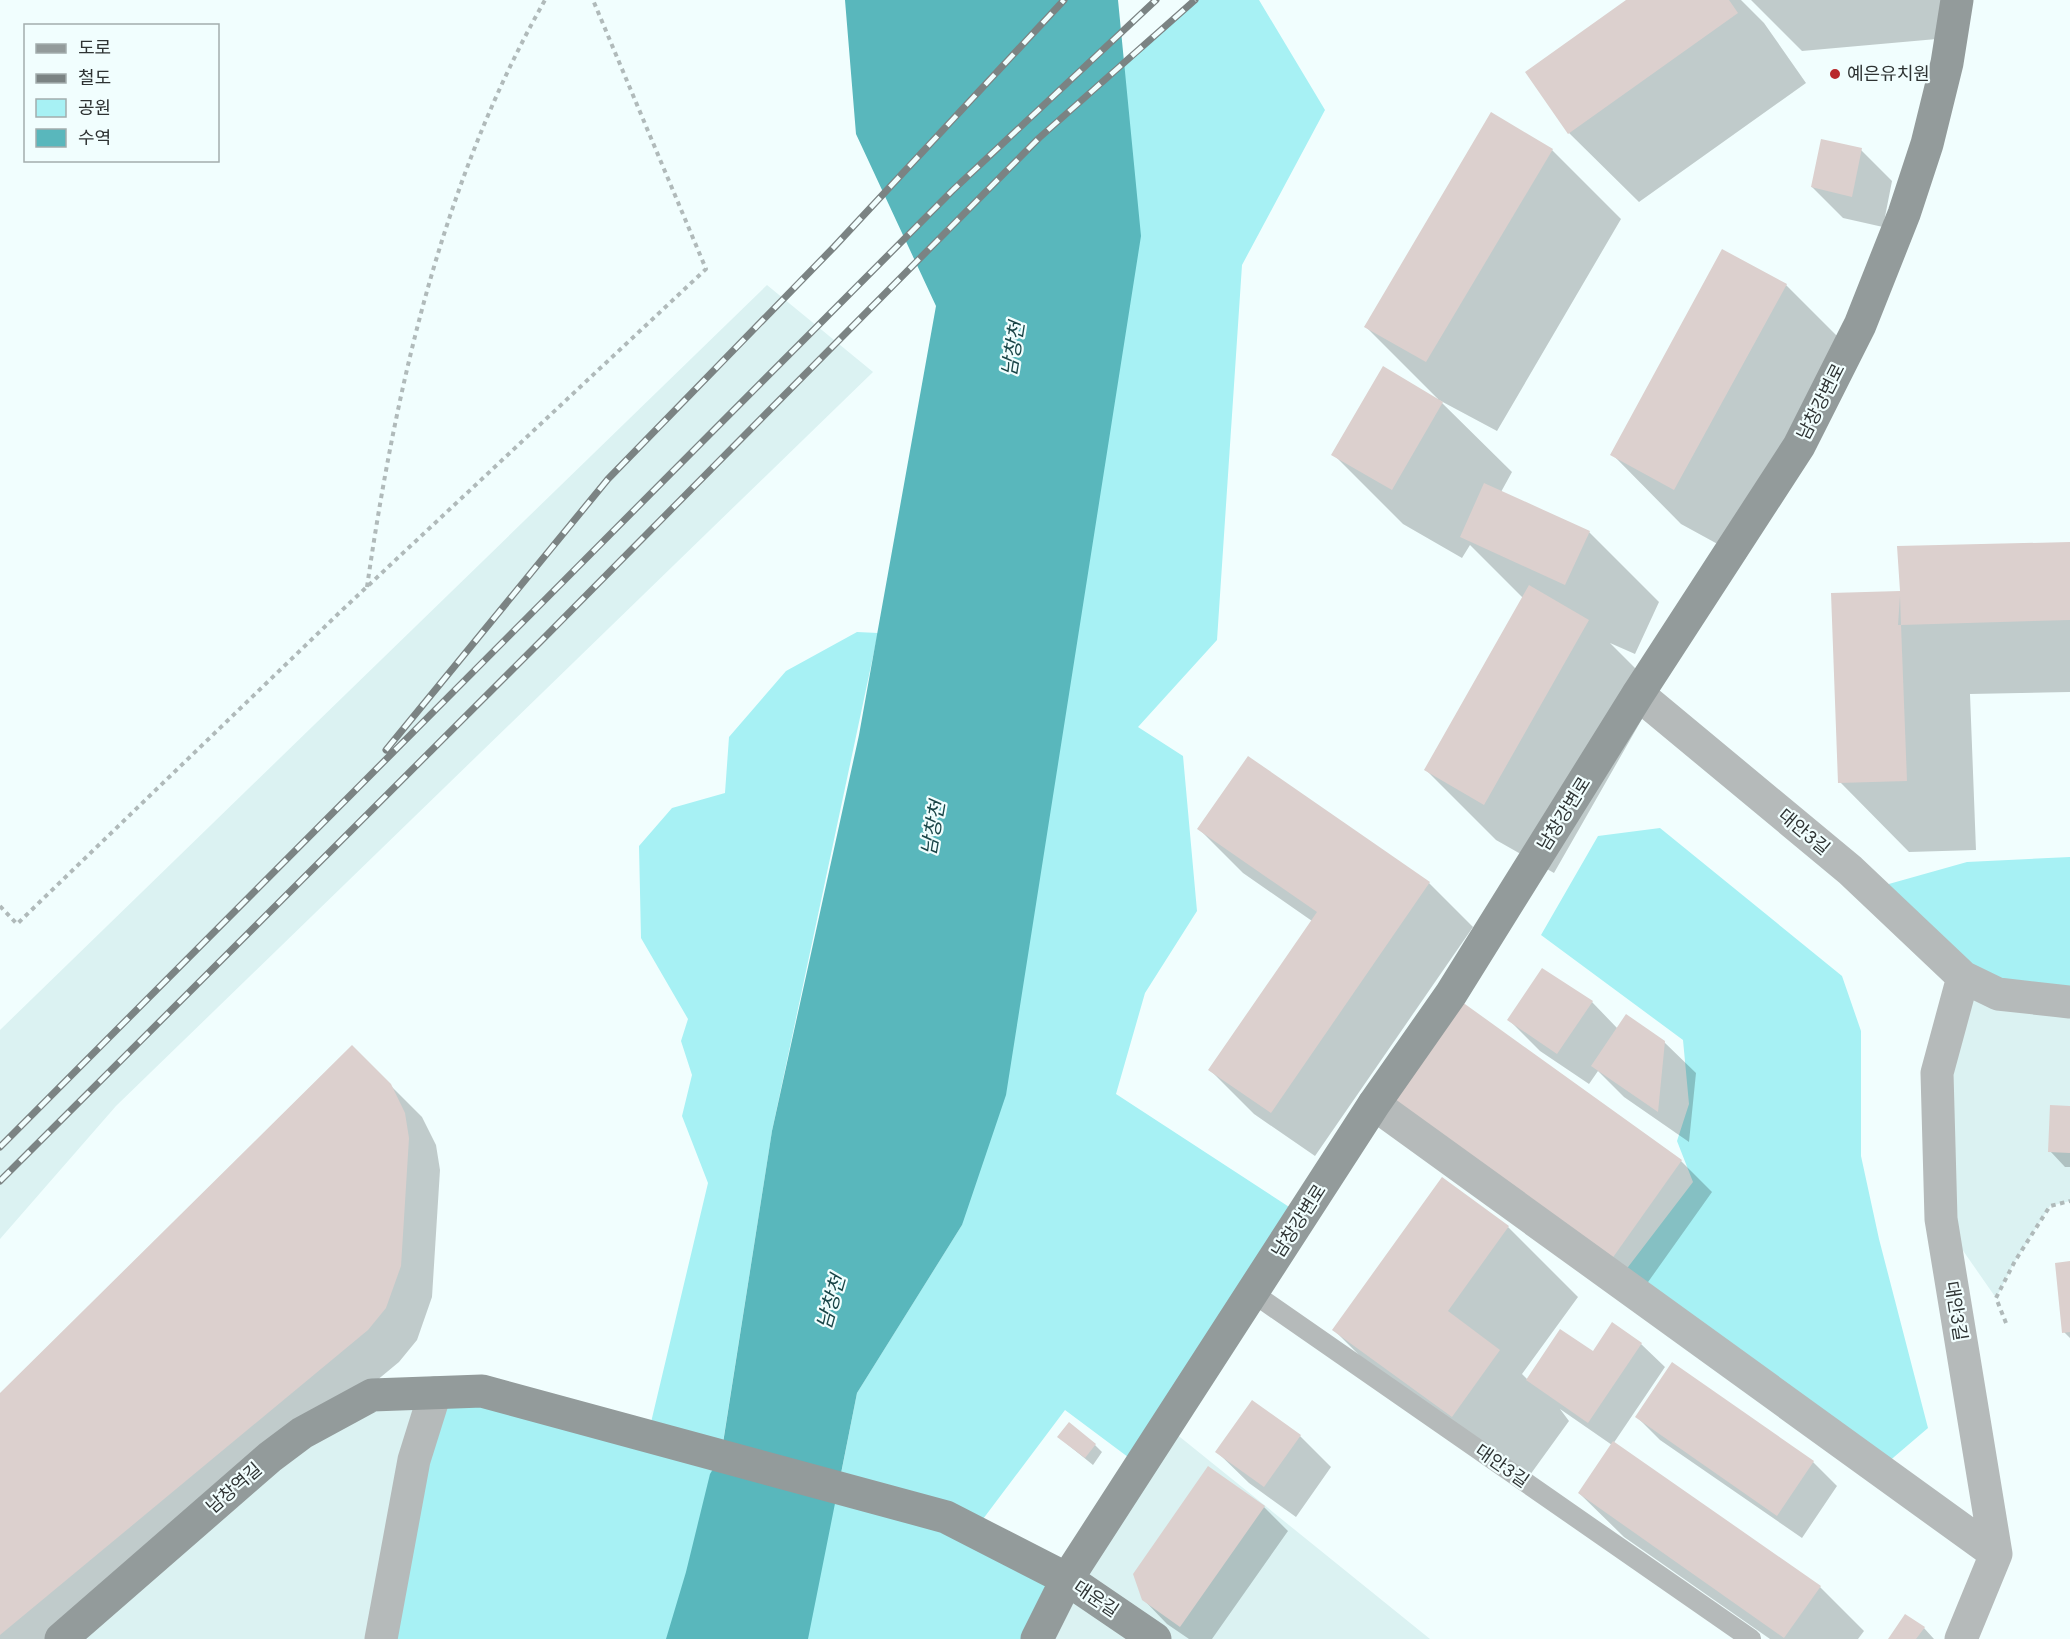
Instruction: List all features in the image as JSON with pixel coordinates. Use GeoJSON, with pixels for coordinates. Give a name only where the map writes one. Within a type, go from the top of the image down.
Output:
{"type":"FeatureCollection","features":[{"type":"Feature","properties":{"kind":"street","name":"남창강변로"},"geometry":{"type":"LineString","coordinates":[[1037,1639],[1066,1579],[1374,1104],[1451,994],[1638,694],[1799,446],[1860,325],[1904,214],[1927,144],[1947,63],[1957,0]]}},
{"type":"Feature","properties":{"kind":"street","name":"대안3길"},"geometry":{"type":"LineString","coordinates":[[1638,694],[1850,870],[1963,977],[1998,994],[2070,1002]]}},
{"type":"Feature","properties":{"kind":"street","name":"대안3길"},"geometry":{"type":"LineString","coordinates":[[1963,977],[1937,1073],[1941,1219],[1996,1554]]}},
{"type":"Feature","properties":{"kind":"street"},"geometry":{"type":"LineString","coordinates":[[1374,1104],[1996,1554],[1961,1639]]}},
{"type":"Feature","properties":{"kind":"street","name":"남창역길"},"geometry":{"type":"LineString","coordinates":[[61,1639],[270,1457],[302,1433],[372,1395],[482,1391],[946,1517],[1066,1579]]}},
{"type":"Feature","properties":{"kind":"street"},"geometry":{"type":"LineString","coordinates":[[381,1639],[414,1460],[435,1392]]}},
{"type":"Feature","properties":{"kind":"street","name":"대운길"},"geometry":{"type":"LineString","coordinates":[[1066,1579],[1155,1639]]}},
{"type":"Feature","properties":{"kind":"lane","name":"대안3길"},"geometry":{"type":"LineString","coordinates":[[1253,1293],[1751,1639]]}},
{"type":"Feature","properties":{"kind":"path"},"geometry":{"type":"LineString","coordinates":[[367,587],[382,481],[450,213],[489,109],[545,0]]}},
{"type":"Feature","properties":{"kind":"path"},"geometry":{"type":"LineString","coordinates":[[0,906],[17,924],[367,587],[706,269],[593,0]]}},
{"type":"Feature","properties":{"kind":"path"},"geometry":{"type":"LineString","coordinates":[[2006,1323],[1996,1298],[2015,1261],[2050,1206],[2070,1201]]}},
{"type":"Feature","properties":{"kind":"shaded area"},"geometry":{"type":"Polygon","coordinates":[[[767,285],[873,372],[116,1106],[0,1239],[0,1030],[767,285]]]}},
{"type":"Feature","properties":{"kind":"shaded area"},"geometry":{"type":"Polygon","coordinates":[[[1963,977],[2070,1002],[2070,1201],[2050,1206],[2015,1261],[1996,1298],[1941,1219],[1937,1073],[1963,977]]]}},
{"type":"Feature","properties":{"kind":"shaded area"},"geometry":{"type":"Polygon","coordinates":[[[435,1393],[381,1639],[61,1639],[336,1414],[435,1393]]]}},
{"type":"Feature","properties":{"kind":"shaded area"},"geometry":{"type":"Polygon","coordinates":[[[1175,1433],[1430,1639],[1037,1639],[1175,1433]]]}},
{"type":"Feature","properties":{"kind":"green space"},"geometry":{"type":"Polygon","coordinates":[[[1195,0],[1259,0],[1325,110],[1242,265],[1217,640],[1138,727],[1183,756],[1197,911],[1145,993],[1116,1094],[1303,1216],[1140,1466],[1065,1410],[974,1531],[1067,1579],[1037,1639],[381,1639],[435,1393],[648,1435],[708,1183],[682,1116],[692,1075],[681,1041],[688,1019],[641,938],[639,846],[672,808],[725,793],[729,737],[786,671],[857,632],[878,633],[772,1131],[721,1455],[841,1474],[857,1393],[962,1225],[1116,69],[1195,0]]]}},
{"type":"Feature","properties":{"kind":"green space"},"geometry":{"type":"Polygon","coordinates":[[[1660,828],[1842,976],[1861,1031],[1861,1156],[1879,1239],[1928,1428],[1887,1463],[1625,1271],[1693,1182],[1677,1141],[1689,1104],[1683,1040],[1541,935],[1598,836],[1660,828]]]}},
{"type":"Feature","properties":{"kind":"green space"},"geometry":{"type":"Polygon","coordinates":[[[2070,857],[2070,1002],[1998,994],[1871,889],[1967,862],[2070,857]]]}},
{"type":"Feature","properties":{"kind":"water","name":"남창천"},"geometry":{"type":"Polygon","coordinates":[[[845,0],[1118,0],[1141,236],[1006,1095],[962,1225],[857,1393],[808,1639],[666,1639],[686,1572],[710,1474],[721,1456],[772,1131],[859,735],[936,306],[856,134],[845,0]]]}},
{"type":"Feature","properties":{"kind":"building"},"geometry":{"type":"Polygon","coordinates":[[[1626,0],[1729,0],[1738,13],[1568,134],[1525,72],[1626,0]]]}},
{"type":"Feature","properties":{"kind":"building"},"geometry":{"type":"Polygon","coordinates":[[[1491,112],[1553,149],[1426,362],[1364,327],[1491,112]]]}},
{"type":"Feature","properties":{"kind":"building"},"geometry":{"type":"Polygon","coordinates":[[[1821,139],[1862,148],[1852,197],[1811,187],[1821,139]]]}},
{"type":"Feature","properties":{"kind":"building"},"geometry":{"type":"Polygon","coordinates":[[[1722,249],[1787,284],[1674,490],[1610,455],[1722,249]]]}},
{"type":"Feature","properties":{"kind":"building"},"geometry":{"type":"Polygon","coordinates":[[[1383,366],[1443,402],[1392,490],[1331,455],[1383,366]]]}},
{"type":"Feature","properties":{"kind":"building"},"geometry":{"type":"Polygon","coordinates":[[[1484,483],[1590,531],[1565,585],[1460,537],[1484,483]]]}},
{"type":"Feature","properties":{"kind":"building"},"geometry":{"type":"Polygon","coordinates":[[[2070,542],[2070,620],[1901,625],[1907,781],[1838,783],[1831,593],[1900,591],[1897,546],[2070,542]],[[1900,596],[1898,625],[1901,625],[1900,596]]]}},
{"type":"Feature","properties":{"kind":"building"},"geometry":{"type":"Polygon","coordinates":[[[1529,585],[1589,620],[1484,805],[1424,770],[1529,585]]]}},
{"type":"Feature","properties":{"kind":"building"},"geometry":{"type":"Polygon","coordinates":[[[1248,756],[1430,882],[1271,1113],[1208,1070],[1317,912],[1197,829],[1248,756]]]}},
{"type":"Feature","properties":{"kind":"building"},"geometry":{"type":"Polygon","coordinates":[[[1542,968],[1593,1001],[1557,1054],[1507,1020],[1542,968]]]}},
{"type":"Feature","properties":{"kind":"building"},"geometry":{"type":"Polygon","coordinates":[[[1451,994],[1682,1160],[1604,1270],[1374,1104],[1451,994]]]}},
{"type":"Feature","properties":{"kind":"building"},"geometry":{"type":"Polygon","coordinates":[[[1626,1014],[1665,1041],[1658,1112],[1591,1066],[1626,1014]]]}},
{"type":"Feature","properties":{"kind":"building"},"geometry":{"type":"Polygon","coordinates":[[[352,1045],[391,1084],[405,1113],[409,1138],[401,1266],[386,1308],[368,1330],[0,1635],[0,1393],[352,1045]]]}},
{"type":"Feature","properties":{"kind":"building"},"geometry":{"type":"Polygon","coordinates":[[[2050,1105],[2070,1106],[2070,1153],[2048,1152],[2050,1105]]]}},
{"type":"Feature","properties":{"kind":"building"},"geometry":{"type":"Polygon","coordinates":[[[1442,1177],[1509,1226],[1448,1311],[1500,1350],[1452,1417],[1332,1330],[1442,1177]]]}},
{"type":"Feature","properties":{"kind":"building"},"geometry":{"type":"Polygon","coordinates":[[[2070,1261],[2070,1332],[2062,1333],[2055,1263],[2070,1261]]]}},
{"type":"Feature","properties":{"kind":"building"},"geometry":{"type":"Polygon","coordinates":[[[1612,1322],[1642,1343],[1588,1423],[1526,1380],[1560,1329],[1593,1351],[1612,1322]]]}},
{"type":"Feature","properties":{"kind":"building"},"geometry":{"type":"Polygon","coordinates":[[[1672,1362],[1814,1461],[1777,1516],[1635,1417],[1672,1362]]]}},
{"type":"Feature","properties":{"kind":"building"},"geometry":{"type":"Polygon","coordinates":[[[1252,1400],[1301,1435],[1264,1487],[1215,1452],[1252,1400]]]}},
{"type":"Feature","properties":{"kind":"building"},"geometry":{"type":"Polygon","coordinates":[[[1069,1422],[1096,1444],[1085,1458],[1057,1437],[1069,1422]]]}},
{"type":"Feature","properties":{"kind":"building"},"geometry":{"type":"Polygon","coordinates":[[[1613,1441],[1821,1586],[1784,1638],[1578,1493],[1613,1441]]]}},
{"type":"Feature","properties":{"kind":"building"},"geometry":{"type":"Polygon","coordinates":[[[1208,1466],[1265,1506],[1180,1627],[1142,1600],[1133,1574],[1208,1466]]]}},
{"type":"Feature","properties":{"kind":"building"},"geometry":{"type":"Polygon","coordinates":[[[1905,1614],[1925,1627],[1916,1639],[1888,1639],[1905,1614]]]}},
{"type":"Feature","properties":{"kind":"railway"},"geometry":{"type":"LineString","coordinates":[[386,750],[608,479],[834,247],[1064,0]]}},
{"type":"Feature","properties":{"kind":"railway"},"geometry":{"type":"LineString","coordinates":[[0,1147],[953,190],[1156,0]]}},
{"type":"Feature","properties":{"kind":"railway"},"geometry":{"type":"LineString","coordinates":[[0,1181],[541,641],[1039,138],[1195,0]]}},
{"type":"Feature","properties":{"kind":"place","name":"예은유치원"},"geometry":{"type":"Point","coordinates":[1835,74]}}]}
